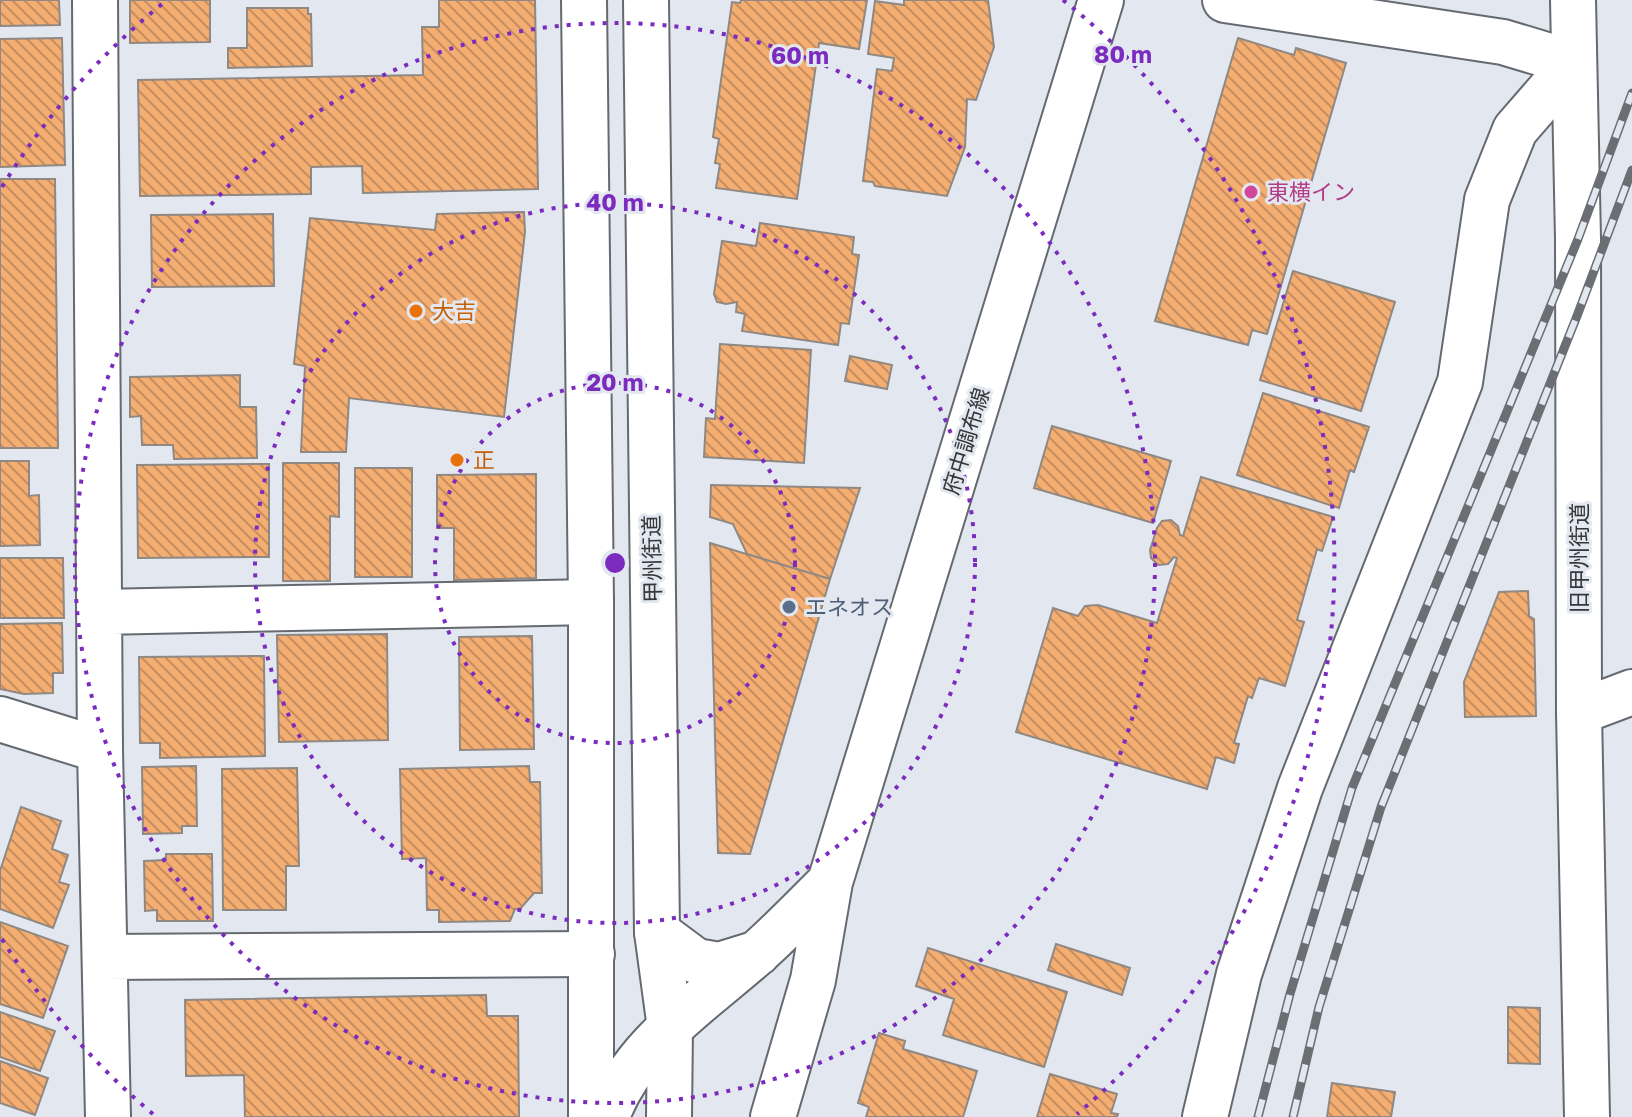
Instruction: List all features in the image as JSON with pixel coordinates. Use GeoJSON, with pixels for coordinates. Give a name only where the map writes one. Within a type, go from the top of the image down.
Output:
{"type":"FeatureCollection","features":[{"type":"Feature","properties":{"kind":"main road"},"geometry":{"type":"LineString","coordinates":[[95,0],[100,750],[108,1117]]}},
{"type":"Feature","properties":{"kind":"main road"},"geometry":{"type":"LineString","coordinates":[[584,0],[591,602],[591,1117]]}},
{"type":"Feature","properties":{"kind":"main road","name":"甲州街道"},"geometry":{"type":"LineString","coordinates":[[646,0],[657,932],[670,1028],[669,1117]]}},
{"type":"Feature","properties":{"kind":"main road","name":"府中調布線"},"geometry":{"type":"LineString","coordinates":[[773,1117],[813,980],[830,882],[1101,0]]}},
{"type":"Feature","properties":{"kind":"main road"},"geometry":{"type":"LineString","coordinates":[[1205,1117],[1239,974],[1300,788],[1460,382],[1487,200],[1515,130],[1573,63],[1503,42],[1225,0]]}},
{"type":"Feature","properties":{"kind":"main road","name":"旧甲州街道"},"geometry":{"type":"LineString","coordinates":[[1573,0],[1578,239],[1579,712],[1587,1117]]}},
{"type":"Feature","properties":{"kind":"main road"},"geometry":{"type":"LineString","coordinates":[[100,612],[591,602]]}},
{"type":"Feature","properties":{"kind":"main road"},"geometry":{"type":"LineString","coordinates":[[1579,712],[1632,692]]}},
{"type":"Feature","properties":{"kind":"main road"},"geometry":{"type":"LineString","coordinates":[[0,719],[100,750]]}},
{"type":"Feature","properties":{"kind":"main road"},"geometry":{"type":"LineString","coordinates":[[607,1117],[637,1063],[670,1028],[758,953],[830,882]]}},
{"type":"Feature","properties":{"kind":"main road"},"geometry":{"type":"LineString","coordinates":[[657,932],[696,961],[719,965],[758,953]]}},
{"type":"Feature","properties":{"kind":"main road"},"geometry":{"type":"LineString","coordinates":[[106,957],[592,954]]}},
{"type":"Feature","properties":{"kind":"building"},"geometry":{"type":"Polygon","coordinates":[[[0,0],[59,0],[60,25],[0,26],[0,0]]]}},
{"type":"Feature","properties":{"kind":"building"},"geometry":{"type":"Polygon","coordinates":[[[130,0],[210,0],[210,42],[130,43],[130,0]]]}},
{"type":"Feature","properties":{"kind":"building"},"geometry":{"type":"Polygon","coordinates":[[[439,0],[535,0],[538,189],[363,193],[362,166],[311,167],[311,194],[140,196],[138,80],[423,75],[422,27],[439,27],[439,0]]]}},
{"type":"Feature","properties":{"kind":"building"},"geometry":{"type":"Polygon","coordinates":[[[741,0],[867,0],[859,49],[819,43],[797,199],[716,188],[720,164],[715,163],[719,139],[713,137],[732,2],[740,3],[741,0]]]}},
{"type":"Feature","properties":{"kind":"building"},"geometry":{"type":"Polygon","coordinates":[[[904,0],[988,0],[994,47],[976,100],[967,99],[965,147],[947,196],[875,186],[873,182],[863,181],[877,69],[892,71],[894,58],[868,54],[875,1],[904,5],[904,0]]]}},
{"type":"Feature","properties":{"kind":"building"},"geometry":{"type":"Polygon","coordinates":[[[247,8],[308,8],[308,14],[311,14],[312,66],[228,68],[228,48],[247,48],[247,8]]]}},
{"type":"Feature","properties":{"kind":"building"},"geometry":{"type":"Polygon","coordinates":[[[62,38],[65,165],[0,167],[0,39],[62,38]]]}},
{"type":"Feature","properties":{"kind":"building","name":"東横イン"},"geometry":{"type":"Polygon","coordinates":[[[1238,38],[1294,55],[1296,48],[1346,63],[1267,334],[1252,330],[1248,345],[1155,321],[1238,38]]]}},
{"type":"Feature","properties":{"kind":"building"},"geometry":{"type":"Polygon","coordinates":[[[0,179],[55,179],[58,448],[0,448],[0,179]]]}},
{"type":"Feature","properties":{"kind":"building"},"geometry":{"type":"Polygon","coordinates":[[[524,212],[525,232],[504,417],[349,398],[346,452],[301,452],[305,366],[294,364],[310,218],[435,230],[437,214],[524,212]]]}},
{"type":"Feature","properties":{"kind":"building"},"geometry":{"type":"Polygon","coordinates":[[[273,214],[274,286],[152,287],[151,215],[273,214]]]}},
{"type":"Feature","properties":{"kind":"building"},"geometry":{"type":"Polygon","coordinates":[[[760,223],[854,237],[852,254],[859,255],[849,324],[841,323],[838,345],[742,331],[745,314],[736,312],[737,302],[717,302],[714,294],[722,241],[756,246],[760,223]]]}},
{"type":"Feature","properties":{"kind":"building"},"geometry":{"type":"Polygon","coordinates":[[[1293,271],[1395,302],[1361,411],[1260,380],[1293,271]]]}},
{"type":"Feature","properties":{"kind":"building"},"geometry":{"type":"Polygon","coordinates":[[[720,344],[811,350],[804,463],[704,457],[706,418],[715,419],[720,344]]]}},
{"type":"Feature","properties":{"kind":"building"},"geometry":{"type":"Polygon","coordinates":[[[850,356],[892,365],[887,389],[845,381],[850,356]]]}},
{"type":"Feature","properties":{"kind":"building"},"geometry":{"type":"Polygon","coordinates":[[[240,375],[240,407],[256,407],[257,458],[174,459],[173,445],[142,445],[141,416],[130,417],[130,377],[240,375]]]}},
{"type":"Feature","properties":{"kind":"building"},"geometry":{"type":"Polygon","coordinates":[[[1263,393],[1369,427],[1354,472],[1350,470],[1339,508],[1237,475],[1263,393]]]}},
{"type":"Feature","properties":{"kind":"building"},"geometry":{"type":"Polygon","coordinates":[[[1052,426],[1171,461],[1153,523],[1034,488],[1052,426]]]}},
{"type":"Feature","properties":{"kind":"building"},"geometry":{"type":"Polygon","coordinates":[[[0,461],[29,461],[29,496],[39,495],[40,545],[0,546],[0,461]]]}},
{"type":"Feature","properties":{"kind":"building"},"geometry":{"type":"Polygon","coordinates":[[[283,463],[339,463],[339,517],[330,516],[330,581],[283,581],[283,463]]]}},
{"type":"Feature","properties":{"kind":"building"},"geometry":{"type":"Polygon","coordinates":[[[269,464],[269,557],[138,558],[137,465],[269,464]]]}},
{"type":"Feature","properties":{"kind":"building"},"geometry":{"type":"Polygon","coordinates":[[[355,468],[412,468],[412,577],[355,577],[355,468]]]}},
{"type":"Feature","properties":{"kind":"building"},"geometry":{"type":"Polygon","coordinates":[[[536,474],[536,578],[454,580],[454,528],[437,528],[437,475],[536,474]]]}},
{"type":"Feature","properties":{"kind":"building"},"geometry":{"type":"Polygon","coordinates":[[[1201,477],[1333,517],[1322,551],[1317,549],[1297,620],[1304,622],[1285,686],[1259,678],[1252,698],[1248,696],[1234,743],[1239,744],[1234,763],[1216,757],[1207,789],[1016,732],[1053,608],[1078,616],[1085,606],[1098,605],[1157,623],[1177,558],[1174,557],[1168,564],[1158,565],[1151,558],[1150,550],[1162,521],[1171,520],[1183,536],[1201,477]]]}},
{"type":"Feature","properties":{"kind":"building"},"geometry":{"type":"Polygon","coordinates":[[[711,485],[860,488],[830,579],[747,554],[733,524],[710,517],[711,485]]]}},
{"type":"Feature","properties":{"kind":"building"},"geometry":{"type":"Polygon","coordinates":[[[710,543],[830,579],[750,854],[718,853],[710,543]]]}},
{"type":"Feature","properties":{"kind":"building"},"geometry":{"type":"Polygon","coordinates":[[[0,558],[63,558],[64,618],[0,618],[0,558]]]}},
{"type":"Feature","properties":{"kind":"building"},"geometry":{"type":"Polygon","coordinates":[[[1528,591],[1529,616],[1534,619],[1536,716],[1465,717],[1464,682],[1499,592],[1528,591]]]}},
{"type":"Feature","properties":{"kind":"building"},"geometry":{"type":"Polygon","coordinates":[[[62,623],[63,673],[53,673],[53,693],[24,694],[0,689],[0,624],[62,623]]]}},
{"type":"Feature","properties":{"kind":"building"},"geometry":{"type":"Polygon","coordinates":[[[387,634],[388,740],[279,742],[277,635],[387,634]]]}},
{"type":"Feature","properties":{"kind":"building"},"geometry":{"type":"Polygon","coordinates":[[[532,636],[534,749],[460,750],[459,637],[532,636]]]}},
{"type":"Feature","properties":{"kind":"building"},"geometry":{"type":"Polygon","coordinates":[[[264,656],[265,756],[160,758],[160,743],[140,743],[139,657],[264,656]]]}},
{"type":"Feature","properties":{"kind":"building"},"geometry":{"type":"Polygon","coordinates":[[[196,766],[197,826],[182,826],[182,833],[143,834],[142,767],[196,766]]]}},
{"type":"Feature","properties":{"kind":"building"},"geometry":{"type":"Polygon","coordinates":[[[529,766],[530,782],[540,782],[542,893],[534,893],[520,909],[515,909],[510,921],[439,922],[439,910],[427,910],[426,858],[402,859],[400,769],[529,766]]]}},
{"type":"Feature","properties":{"kind":"building"},"geometry":{"type":"Polygon","coordinates":[[[297,768],[299,866],[286,866],[286,910],[223,910],[222,769],[297,768]]]}},
{"type":"Feature","properties":{"kind":"building"},"geometry":{"type":"Polygon","coordinates":[[[21,807],[61,821],[52,849],[68,855],[59,882],[69,885],[53,928],[0,909],[0,871],[21,807]]]}},
{"type":"Feature","properties":{"kind":"building"},"geometry":{"type":"Polygon","coordinates":[[[166,854],[212,854],[213,921],[157,921],[157,910],[145,911],[144,861],[166,860],[166,854]]]}},
{"type":"Feature","properties":{"kind":"building"},"geometry":{"type":"Polygon","coordinates":[[[0,922],[68,946],[43,1018],[0,1004],[0,922]]]}},
{"type":"Feature","properties":{"kind":"building"},"geometry":{"type":"Polygon","coordinates":[[[1056,944],[1130,968],[1122,995],[1048,970],[1056,944]]]}},
{"type":"Feature","properties":{"kind":"building"},"geometry":{"type":"Polygon","coordinates":[[[928,948],[1067,992],[1044,1067],[943,1035],[954,999],[916,986],[928,948]]]}},
{"type":"Feature","properties":{"kind":"building"},"geometry":{"type":"Polygon","coordinates":[[[486,995],[487,1016],[518,1016],[519,1117],[245,1117],[244,1075],[186,1076],[185,1000],[486,995]]]}},
{"type":"Feature","properties":{"kind":"building"},"geometry":{"type":"Polygon","coordinates":[[[1508,1007],[1540,1008],[1540,1064],[1508,1063],[1508,1007]]]}},
{"type":"Feature","properties":{"kind":"building"},"geometry":{"type":"Polygon","coordinates":[[[0,1012],[55,1031],[40,1071],[0,1057],[0,1012]]]}},
{"type":"Feature","properties":{"kind":"building"},"geometry":{"type":"Polygon","coordinates":[[[879,1033],[905,1041],[903,1049],[977,1071],[963,1117],[866,1117],[869,1107],[858,1103],[879,1033]]]}},
{"type":"Feature","properties":{"kind":"building"},"geometry":{"type":"Polygon","coordinates":[[[0,1061],[48,1078],[35,1115],[0,1103],[0,1061]]]}},
{"type":"Feature","properties":{"kind":"building"},"geometry":{"type":"Polygon","coordinates":[[[1050,1074],[1117,1094],[1111,1113],[1118,1114],[1117,1117],[1037,1117],[1050,1074]]]}},
{"type":"Feature","properties":{"kind":"building"},"geometry":{"type":"Polygon","coordinates":[[[1332,1083],[1395,1092],[1391,1117],[1327,1117],[1332,1083]]]}},
{"type":"Feature","properties":{"kind":"railway"},"geometry":{"type":"LineString","coordinates":[[1258,1117],[1290,994],[1352,788],[1578,239],[1632,93]]}},
{"type":"Feature","properties":{"kind":"railway"},"geometry":{"type":"LineString","coordinates":[[1293,1117],[1319,1007],[1381,807],[1632,170]]}},
{"type":"Feature","properties":{"kind":"place","name":"東横イン"},"geometry":{"type":"Point","coordinates":[1251,192]}},
{"type":"Feature","properties":{"kind":"place","name":"大吉"},"geometry":{"type":"Point","coordinates":[416,311]}},
{"type":"Feature","properties":{"kind":"place","name":"正"},"geometry":{"type":"Point","coordinates":[457,460]}},
{"type":"Feature","properties":{"kind":"place","name":"エネオス"},"geometry":{"type":"Point","coordinates":[789,607]}}]}
